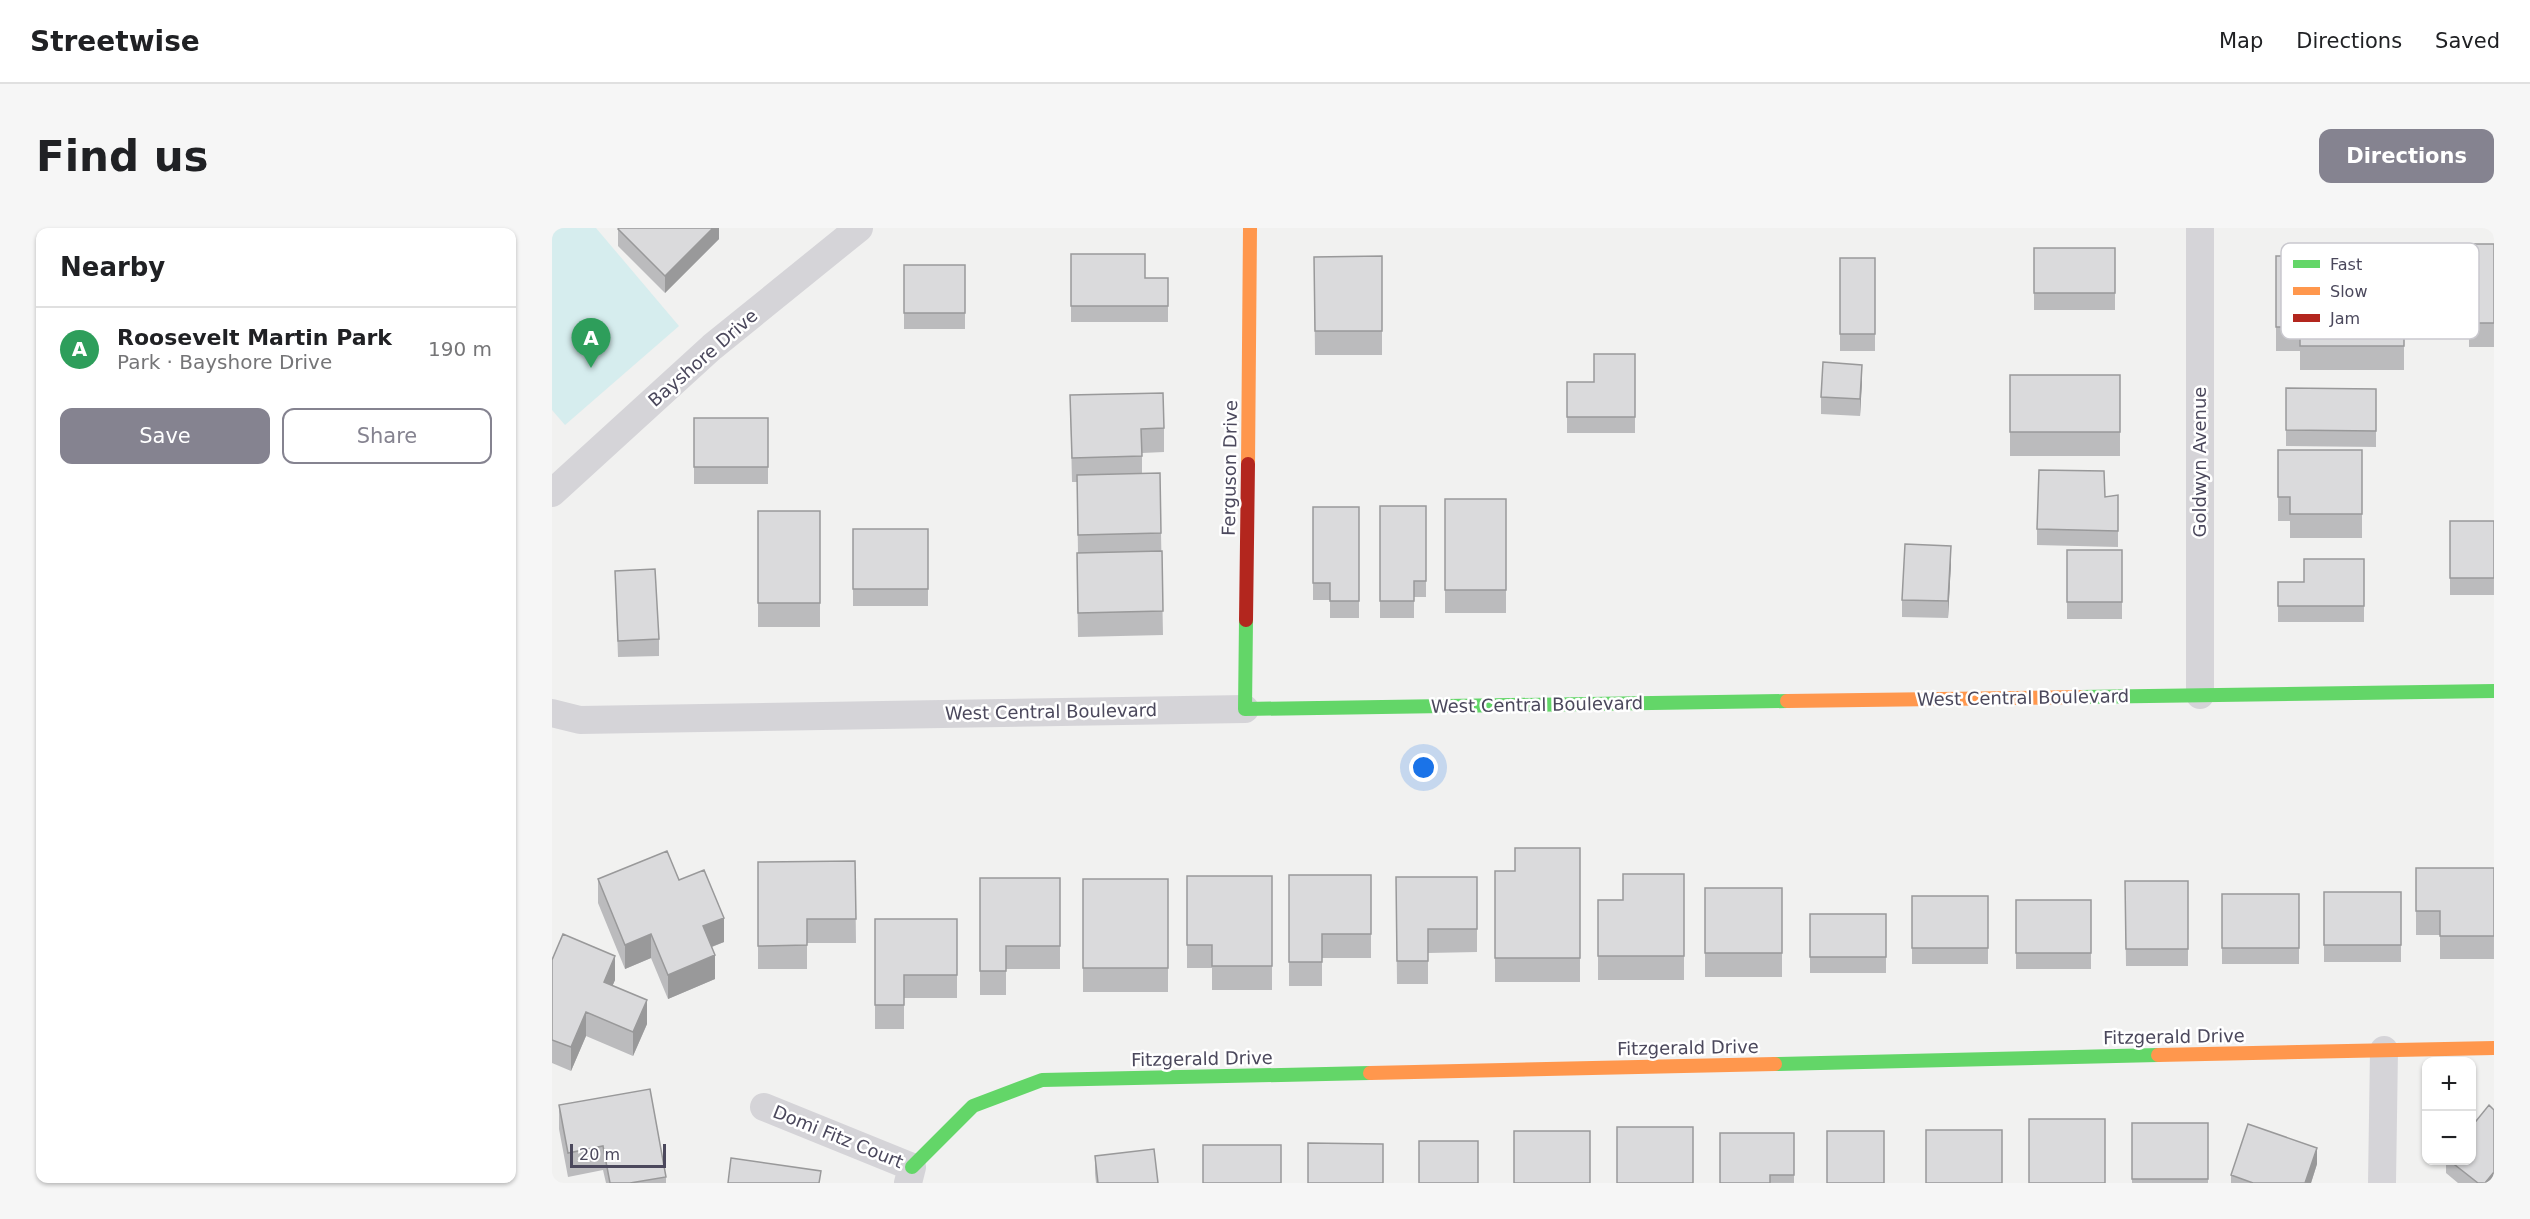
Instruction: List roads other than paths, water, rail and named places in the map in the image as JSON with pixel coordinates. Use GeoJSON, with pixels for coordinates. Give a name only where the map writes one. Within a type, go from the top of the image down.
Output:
{"type":"FeatureCollection","features":[{"type":"Feature","properties":{"kind":"street","name":"Bayshore Drive"},"geometry":{"type":"LineString","coordinates":[[552,493],[712,347],[859,228]]}},
{"type":"Feature","properties":{"kind":"street","name":"Ferguson Drive"},"geometry":{"type":"LineString","coordinates":[[1245,709],[1250,228]]}},
{"type":"Feature","properties":{"kind":"street","name":"Goldwyn Avenue"},"geometry":{"type":"LineString","coordinates":[[2200,228],[2200,695]]}},
{"type":"Feature","properties":{"kind":"street","name":"West Central Boulevard"},"geometry":{"type":"LineString","coordinates":[[552,712],[580,720],[2494,691]]}},
{"type":"Feature","properties":{"kind":"street","name":"Fitzgerald Drive"},"geometry":{"type":"LineString","coordinates":[[910,1175],[973,1106],[1042,1080],[2494,1048]]}},
{"type":"Feature","properties":{"kind":"street"},"geometry":{"type":"LineString","coordinates":[[2382,1183],[2384,1050]]}},
{"type":"Feature","properties":{"kind":"street","name":"Domi Fitz Court"},"geometry":{"type":"LineString","coordinates":[[764,1107],[910,1175]]}},
{"type":"Feature","properties":{"kind":"place","name":"Roosevelt Martin Park"},"geometry":{"type":"Point","coordinates":[591,368]}}]}
